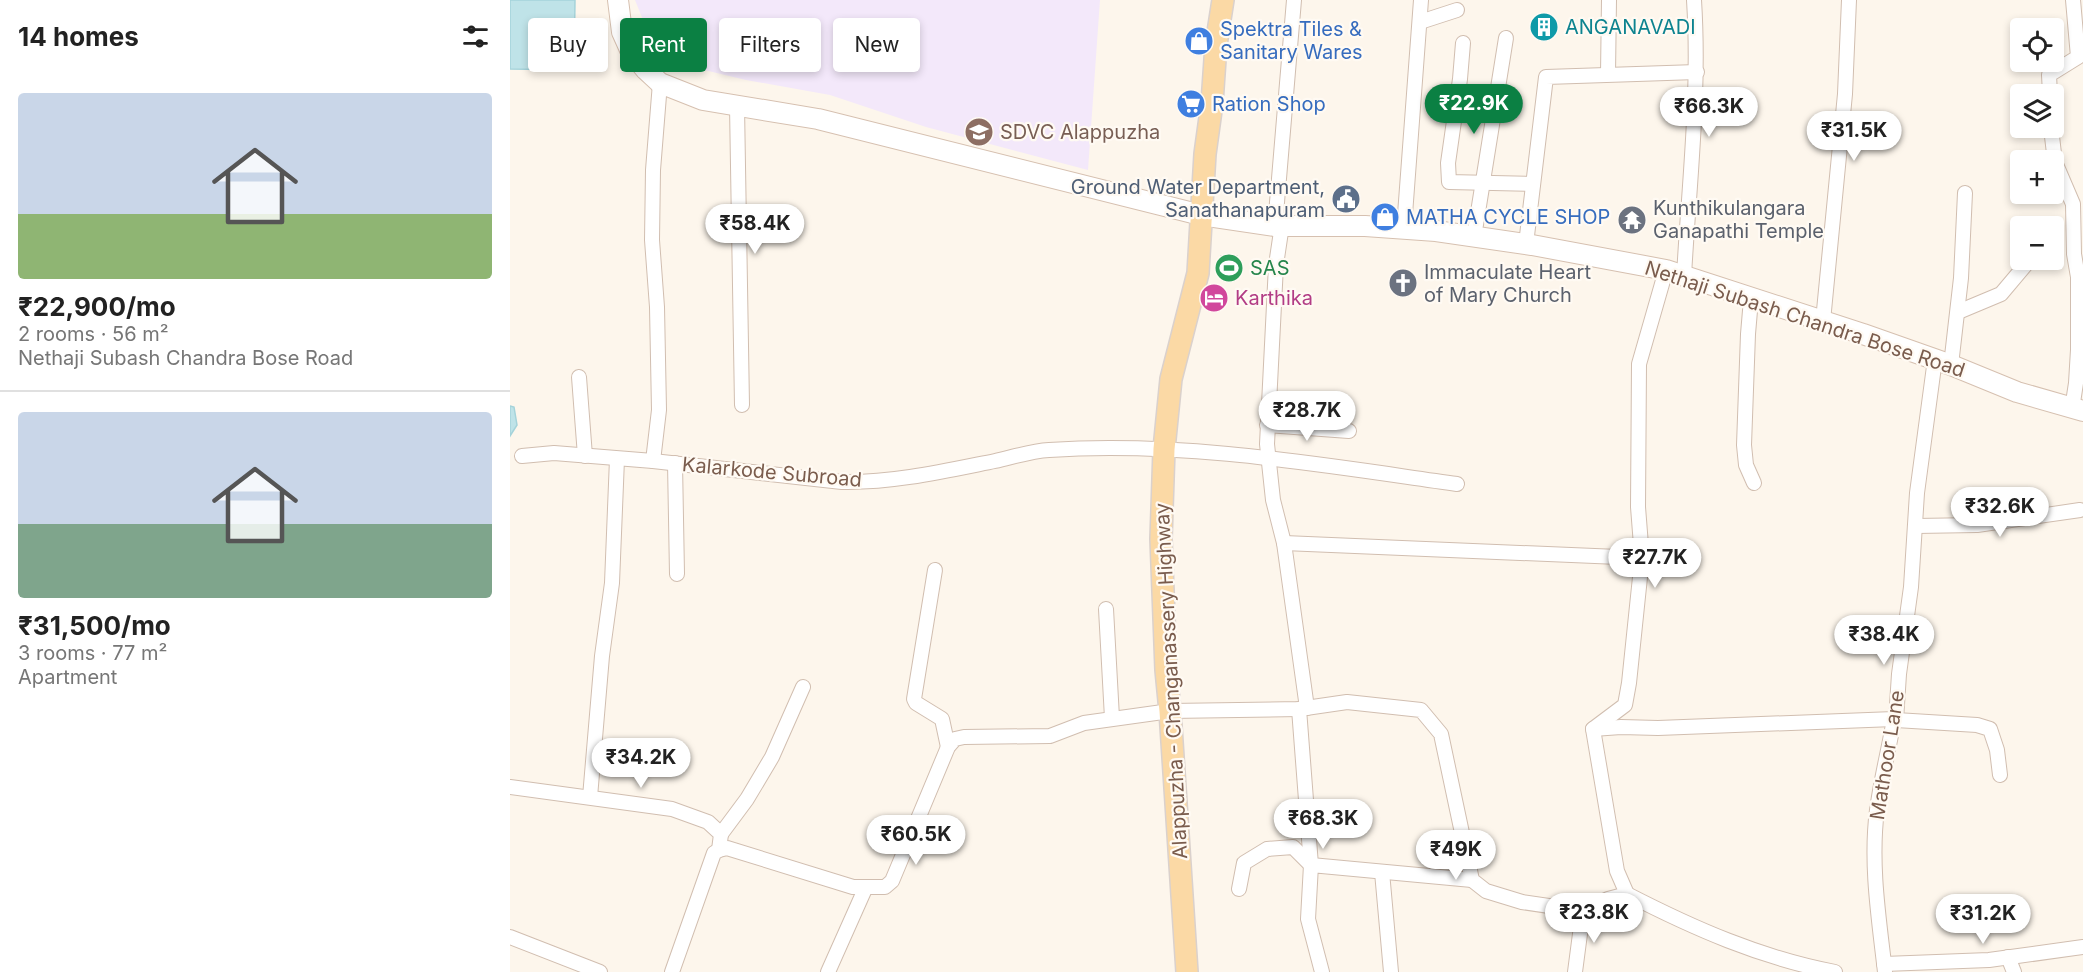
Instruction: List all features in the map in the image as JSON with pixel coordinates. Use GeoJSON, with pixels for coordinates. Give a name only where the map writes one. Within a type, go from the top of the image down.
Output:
{"type":"FeatureCollection","features":[{"type":"Feature","properties":{"kind":"main road"},"geometry":{"type":"LineString","coordinates":[[618,0],[622,32],[632,52],[660,83]]}},
{"type":"Feature","properties":{"kind":"main road","name":"Alappuzha - Changanassery Highway"},"geometry":{"type":"LineString","coordinates":[[1186,972],[1166,670],[1161,539],[1164,449],[1171,379],[1198,273],[1205,154],[1223,0]]}},
{"type":"Feature","properties":{"kind":"main road","name":"Nethaji Subash Chandra Bose Road"},"geometry":{"type":"LineString","coordinates":[[660,83],[703,100],[818,119],[1201,214],[1279,225],[1436,231],[1526,244],[1675,273],[1943,362],[2017,392],[2077,410]]}},
{"type":"Feature","properties":{"kind":"street"},"geometry":{"type":"LineString","coordinates":[[1294,0],[1267,425],[1273,500],[1284,543],[1303,709],[1311,865],[1308,918],[1322,972]]}},
{"type":"Feature","properties":{"kind":"street"},"geometry":{"type":"LineString","coordinates":[[1404,228],[1421,0]]}},
{"type":"Feature","properties":{"kind":"street"},"geometry":{"type":"LineString","coordinates":[[1608,74],[1609,0]]}},
{"type":"Feature","properties":{"kind":"street"},"geometry":{"type":"LineString","coordinates":[[1593,729],[1625,705],[1629,683],[1642,558],[1638,507],[1639,364],[1675,273],[1696,72],[1694,0]]}},
{"type":"Feature","properties":{"kind":"street"},"geometry":{"type":"LineString","coordinates":[[1823,321],[1845,94],[1849,0]]}},
{"type":"Feature","properties":{"kind":"street"},"geometry":{"type":"LineString","coordinates":[[2049,84],[2049,75],[2078,57],[2077,1]]}},
{"type":"Feature","properties":{"kind":"street"},"geometry":{"type":"LineString","coordinates":[[1420,22],[1457,10]]}},
{"type":"Feature","properties":{"kind":"street"},"geometry":{"type":"LineString","coordinates":[[1474,237],[1506,38]]}},
{"type":"Feature","properties":{"kind":"street"},"geometry":{"type":"LineString","coordinates":[[1462,43],[1460,79],[1448,163],[1449,182],[1533,184]]}},
{"type":"Feature","properties":{"kind":"street"},"geometry":{"type":"LineString","coordinates":[[1526,244],[1546,77],[1696,72]]}},
{"type":"Feature","properties":{"kind":"street"},"geometry":{"type":"LineString","coordinates":[[653,461],[659,410],[657,307],[652,240],[653,170],[660,83]]}},
{"type":"Feature","properties":{"kind":"street"},"geometry":{"type":"LineString","coordinates":[[737,106],[742,405]]}},
{"type":"Feature","properties":{"kind":"street"},"geometry":{"type":"LineString","coordinates":[[2052,138],[2055,162],[2078,204],[2074,254],[2080,277],[2081,350],[2076,383],[2077,410]]}},
{"type":"Feature","properties":{"kind":"street","name":"Mathoor Lane"},"geometry":{"type":"LineString","coordinates":[[1885,968],[1875,871],[1876,811],[1895,719],[1911,587],[1917,492],[1943,362],[1958,312],[1965,193]]}},
{"type":"Feature","properties":{"kind":"street"},"geometry":{"type":"LineString","coordinates":[[1958,312],[2001,294],[2021,270]]}},
{"type":"Feature","properties":{"kind":"street"},"geometry":{"type":"LineString","coordinates":[[1752,299],[1748,334],[1744,446],[1746,465],[1754,483]]}},
{"type":"Feature","properties":{"kind":"street"},"geometry":{"type":"LineString","coordinates":[[579,377],[585,456]]}},
{"type":"Feature","properties":{"kind":"street"},"geometry":{"type":"LineString","coordinates":[[1267,425],[1349,431]]}},
{"type":"Feature","properties":{"kind":"street","name":"Kalarkode Subroad"},"geometry":{"type":"LineString","coordinates":[[522,456],[554,453],[675,463],[842,482],[864,482],[952,469],[1047,450],[1164,449],[1268,457],[1457,484]]}},
{"type":"Feature","properties":{"kind":"street"},"geometry":{"type":"LineString","coordinates":[[590,797],[602,656],[612,583],[617,459]]}},
{"type":"Feature","properties":{"kind":"street"},"geometry":{"type":"LineString","coordinates":[[675,463],[677,574]]}},
{"type":"Feature","properties":{"kind":"street"},"geometry":{"type":"LineString","coordinates":[[1916,526],[1977,525],[2080,510]]}},
{"type":"Feature","properties":{"kind":"street"},"geometry":{"type":"LineString","coordinates":[[1284,543],[1642,558]]}},
{"type":"Feature","properties":{"kind":"street"},"geometry":{"type":"LineString","coordinates":[[934,570],[914,699],[942,719],[948,747]]}},
{"type":"Feature","properties":{"kind":"street"},"geometry":{"type":"LineString","coordinates":[[1106,609],[1112,718]]}},
{"type":"Feature","properties":{"kind":"street"},"geometry":{"type":"LineString","coordinates":[[719,850],[721,834],[747,799],[772,757],[803,687]]}},
{"type":"Feature","properties":{"kind":"street"},"geometry":{"type":"LineString","coordinates":[[672,972],[714,853],[719,850],[728,848],[853,887],[865,889],[885,887],[892,881],[948,747],[955,739],[1050,736],[1084,723],[1170,711],[1303,709],[1347,702],[1421,710],[1441,734],[1472,880]]}},
{"type":"Feature","properties":{"kind":"street"},"geometry":{"type":"LineString","coordinates":[[1593,729],[1895,719],[1977,725],[1990,729],[1997,750],[2000,775]]}},
{"type":"Feature","properties":{"kind":"street"},"geometry":{"type":"LineString","coordinates":[[1593,729],[1617,871],[1627,894],[1691,926],[1734,944],[1790,962],[1835,972]]}},
{"type":"Feature","properties":{"kind":"street"},"geometry":{"type":"LineString","coordinates":[[510,786],[672,809],[708,822],[721,834]]}},
{"type":"Feature","properties":{"kind":"street"},"geometry":{"type":"LineString","coordinates":[[1239,889],[1244,863],[1267,849],[1293,847],[1311,865],[1472,880],[1486,891],[1522,902],[1583,911],[1608,899],[1627,894]]}},
{"type":"Feature","properties":{"kind":"street"},"geometry":{"type":"LineString","coordinates":[[1382,872],[1391,972]]}},
{"type":"Feature","properties":{"kind":"street"},"geometry":{"type":"LineString","coordinates":[[828,972],[865,889]]}},
{"type":"Feature","properties":{"kind":"street"},"geometry":{"type":"LineString","coordinates":[[1575,972],[1583,911]]}},
{"type":"Feature","properties":{"kind":"street"},"geometry":{"type":"LineString","coordinates":[[510,937],[600,972]]}},
{"type":"Feature","properties":{"kind":"street"},"geometry":{"type":"LineString","coordinates":[[1885,968],[1989,960],[2083,947]]}},
{"type":"Feature","properties":{"kind":"street"},"geometry":{"type":"LineString","coordinates":[[2008,957],[2014,972]]}},
{"type":"Feature","properties":{"kind":"shaded area"},"geometry":{"type":"Polygon","coordinates":[[[635,0],[1100,0],[1088,170],[926,127],[830,95],[707,71],[707,18],[642,18],[635,0]]]}},
{"type":"Feature","properties":{"kind":"water"},"geometry":{"type":"Polygon","coordinates":[[[510,0],[575,0],[575,18],[528,18],[528,69],[510,69],[510,0]]]}},
{"type":"Feature","properties":{"kind":"water"},"geometry":{"type":"Polygon","coordinates":[[[510,406],[514,407],[517,425],[510,436],[510,406]]]}},
{"type":"Feature","properties":{"kind":"place","name":"ANGANAVADI"},"geometry":{"type":"Point","coordinates":[1544,27]}},
{"type":"Feature","properties":{"kind":"place","name":"Spektra Tiles & Sanitary Wares"},"geometry":{"type":"Point","coordinates":[1199,41]}},
{"type":"Feature","properties":{"kind":"place","name":"Ration Shop"},"geometry":{"type":"Point","coordinates":[1191,104]}},
{"type":"Feature","properties":{"kind":"place","name":"SDVC Alappuzha"},"geometry":{"type":"Point","coordinates":[979,132]}},
{"type":"Feature","properties":{"kind":"place","name":"Ground Water Department, Sanathanapuram"},"geometry":{"type":"Point","coordinates":[1346,199]}},
{"type":"Feature","properties":{"kind":"place","name":"MATHA CYCLE SHOP"},"geometry":{"type":"Point","coordinates":[1385,217]}},
{"type":"Feature","properties":{"kind":"place","name":"Kunthikulangara Ganapathi Temple"},"geometry":{"type":"Point","coordinates":[1632,220]}},
{"type":"Feature","properties":{"kind":"place","name":"SAS"},"geometry":{"type":"Point","coordinates":[1229,268]}},
{"type":"Feature","properties":{"kind":"place","name":"Immaculate Heart of Mary Church"},"geometry":{"type":"Point","coordinates":[1403,283]}},
{"type":"Feature","properties":{"kind":"place","name":"Karthika"},"geometry":{"type":"Point","coordinates":[1214,298]}}]}
